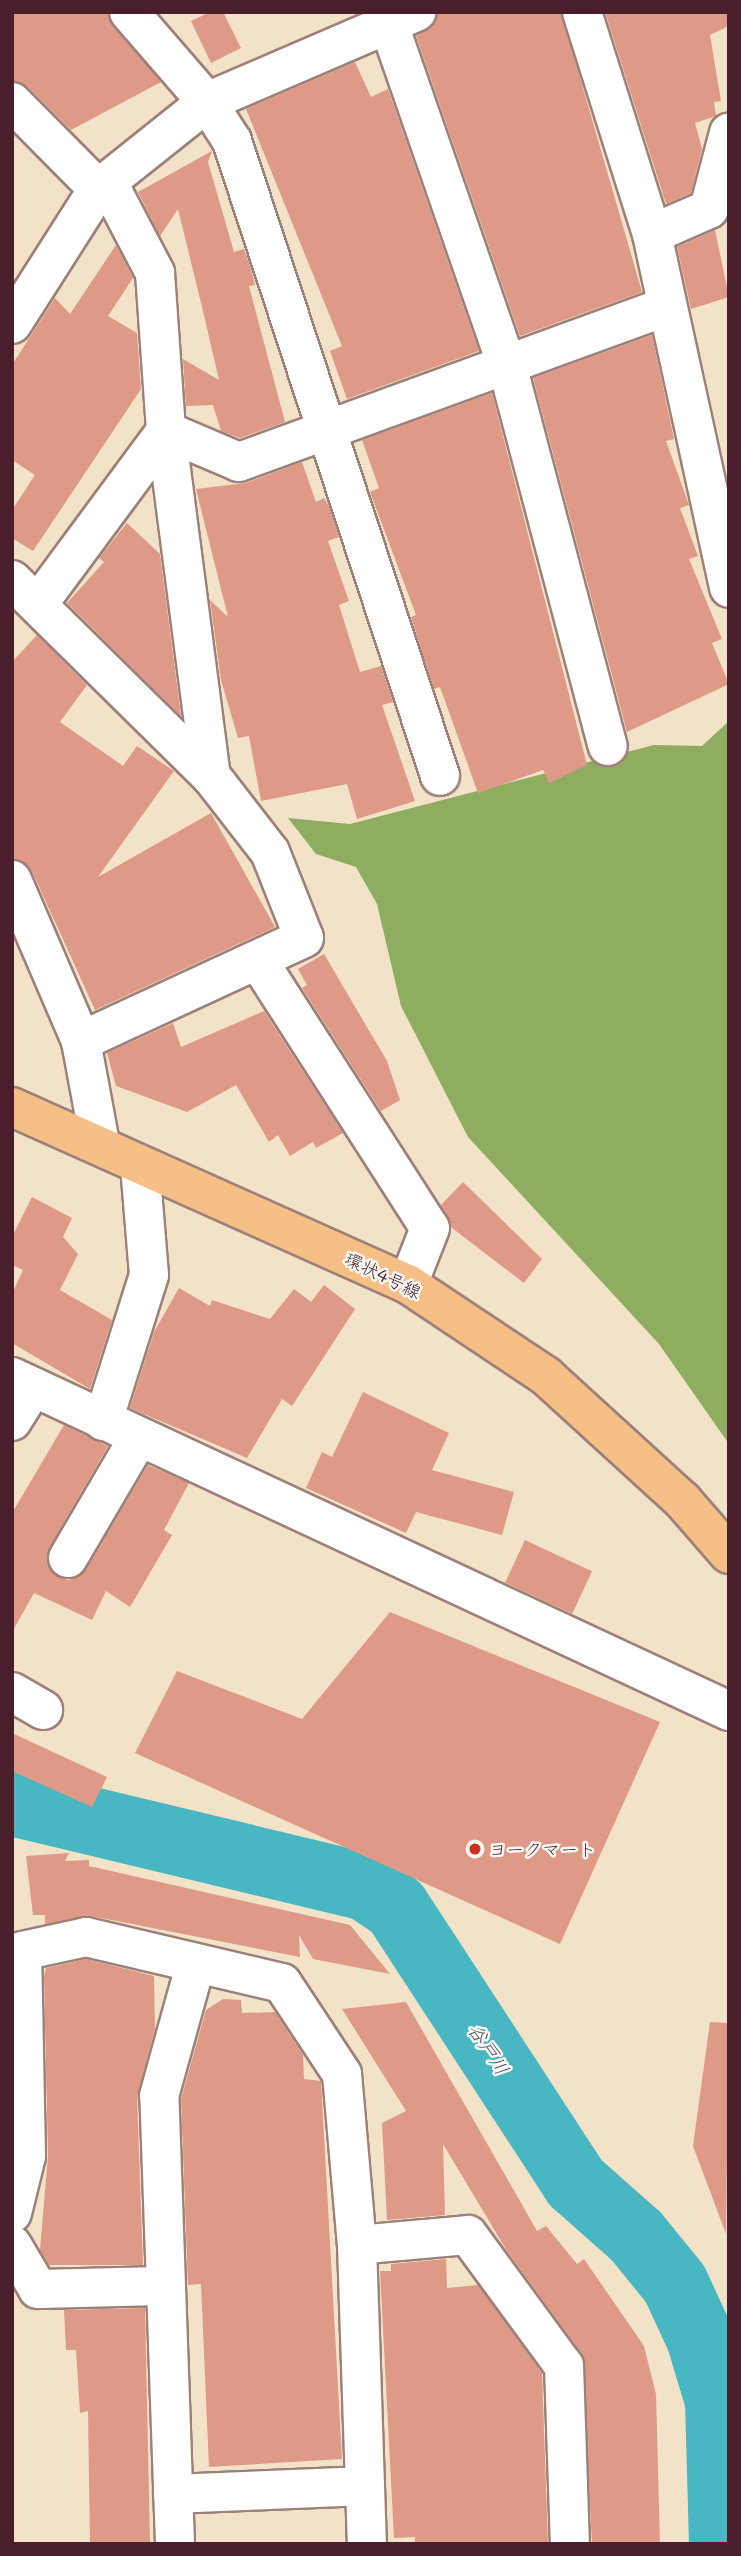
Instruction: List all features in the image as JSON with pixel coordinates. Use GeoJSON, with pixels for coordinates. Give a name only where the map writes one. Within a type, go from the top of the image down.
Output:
{"type":"FeatureCollection","features":[{"type":"Feature","properties":{"kind":"main road","name":"環状4号線"},"geometry":{"type":"LineString","coordinates":[[12,1107],[100,1144],[140,1166],[408,1284],[556,1384],[683,1501],[729,1554]]}},
{"type":"Feature","properties":{"kind":"street"},"geometry":{"type":"LineString","coordinates":[[129,12],[207,102],[232,141],[330,432],[440,776]]}},
{"type":"Feature","properties":{"kind":"street"},"geometry":{"type":"LineString","coordinates":[[582,12],[652,234],[665,307],[729,588]]}},
{"type":"Feature","properties":{"kind":"street"},"geometry":{"type":"LineString","coordinates":[[12,324],[102,185],[207,102],[403,19],[507,365],[608,746]]}},
{"type":"Feature","properties":{"kind":"street"},"geometry":{"type":"LineString","coordinates":[[12,102],[102,185],[155,273],[166,431],[211,776]]}},
{"type":"Feature","properties":{"kind":"street"},"geometry":{"type":"LineString","coordinates":[[652,234],[709,209],[729,132]]}},
{"type":"Feature","properties":{"kind":"street"},"geometry":{"type":"LineString","coordinates":[[166,431],[239,463],[330,432],[665,307]]}},
{"type":"Feature","properties":{"kind":"street"},"geometry":{"type":"LineString","coordinates":[[81,1041],[259,962],[304,938],[270,852],[211,776],[25,592],[166,431]]}},
{"type":"Feature","properties":{"kind":"street"},"geometry":{"type":"LineString","coordinates":[[12,880],[81,1041],[100,1144]]}},
{"type":"Feature","properties":{"kind":"street"},"geometry":{"type":"LineString","coordinates":[[259,962],[430,1228],[408,1284]]}},
{"type":"Feature","properties":{"kind":"street"},"geometry":{"type":"LineString","coordinates":[[103,1421],[149,1275],[140,1166]]}},
{"type":"Feature","properties":{"kind":"street"},"geometry":{"type":"LineString","coordinates":[[12,1421],[23,1382],[729,1711]]}},
{"type":"Feature","properties":{"kind":"street"},"geometry":{"type":"LineString","coordinates":[[68,1558],[139,1437]]}},
{"type":"Feature","properties":{"kind":"street"},"geometry":{"type":"LineString","coordinates":[[12,2213],[26,2155],[22,1951],[86,1937],[195,1966],[282,1983],[342,2074],[357,2245],[367,2544]]}},
{"type":"Feature","properties":{"kind":"street"},"geometry":{"type":"LineString","coordinates":[[176,2544],[162,2286],[159,2096],[195,1966]]}},
{"type":"Feature","properties":{"kind":"street"},"geometry":{"type":"LineString","coordinates":[[357,2245],[468,2235],[564,2366],[570,2544]]}},
{"type":"Feature","properties":{"kind":"street"},"geometry":{"type":"LineString","coordinates":[[12,2245],[38,2290],[162,2286]]}},
{"type":"Feature","properties":{"kind":"street"},"geometry":{"type":"LineString","coordinates":[[173,2494],[365,2486]]}},
{"type":"Feature","properties":{"kind":"green space"},"geometry":{"type":"Polygon","coordinates":[[[729,721],[729,1444],[659,1344],[468,1137],[401,1006],[377,904],[356,867],[316,854],[288,818],[350,824],[654,745],[702,746],[729,721]]]}},
{"type":"Feature","properties":{"kind":"building"},"geometry":{"type":"Polygon","coordinates":[[[12,12],[106,12],[161,82],[71,130],[28,87],[12,81],[12,12]]]}},
{"type":"Feature","properties":{"kind":"building"},"geometry":{"type":"Polygon","coordinates":[[[210,12],[223,12],[241,48],[211,63],[191,21],[210,12]]]}},
{"type":"Feature","properties":{"kind":"building"},"geometry":{"type":"Polygon","coordinates":[[[437,12],[561,12],[642,292],[520,336],[416,36],[433,26],[437,12]]]}},
{"type":"Feature","properties":{"kind":"building"},"geometry":{"type":"Polygon","coordinates":[[[605,12],[729,12],[729,26],[710,35],[721,101],[714,102],[716,116],[695,123],[702,149],[691,193],[666,204],[605,12]]]}},
{"type":"Feature","properties":{"kind":"building"},"geometry":{"type":"Polygon","coordinates":[[[355,62],[371,97],[388,89],[479,351],[347,399],[330,351],[342,346],[246,109],[355,62]]]}},
{"type":"Feature","properties":{"kind":"building"},"geometry":{"type":"Polygon","coordinates":[[[212,151],[208,162],[234,252],[244,249],[250,266],[255,285],[249,286],[285,422],[240,438],[221,431],[213,405],[186,406],[183,359],[219,380],[178,209],[160,236],[138,192],[212,151]]]}},
{"type":"Feature","properties":{"kind":"building"},"geometry":{"type":"Polygon","coordinates":[[[715,230],[729,297],[691,309],[677,247],[715,230]]]}},
{"type":"Feature","properties":{"kind":"building"},"geometry":{"type":"Polygon","coordinates":[[[116,245],[133,278],[108,316],[137,333],[141,389],[33,551],[12,538],[12,510],[35,475],[12,460],[12,365],[55,298],[70,314],[116,245]]]}},
{"type":"Feature","properties":{"kind":"building"},"geometry":{"type":"Polygon","coordinates":[[[652,335],[674,439],[666,441],[689,505],[680,508],[698,556],[689,559],[722,639],[712,643],[729,684],[627,732],[533,378],[652,335]]]}},
{"type":"Feature","properties":{"kind":"building"},"geometry":{"type":"Polygon","coordinates":[[[492,393],[587,765],[549,783],[543,770],[478,793],[440,687],[434,689],[411,617],[416,615],[370,492],[379,488],[362,440],[492,393]]]}},
{"type":"Feature","properties":{"kind":"building"},"geometry":{"type":"Polygon","coordinates":[[[302,462],[316,502],[324,498],[329,506],[339,537],[328,541],[349,601],[339,605],[360,672],[381,666],[393,702],[382,705],[415,801],[357,819],[347,784],[261,801],[249,736],[238,738],[221,680],[210,600],[228,617],[196,489],[246,483],[302,462]]]}},
{"type":"Feature","properties":{"kind":"building"},"geometry":{"type":"Polygon","coordinates":[[[127,523],[160,554],[181,716],[67,603],[104,562],[99,558],[127,523]]]}},
{"type":"Feature","properties":{"kind":"building"},"geometry":{"type":"Polygon","coordinates":[[[37,635],[87,685],[60,722],[123,766],[137,746],[174,771],[98,877],[211,813],[275,927],[95,1010],[32,871],[12,859],[12,662],[37,635]]]}},
{"type":"Feature","properties":{"kind":"building"},"geometry":{"type":"Polygon","coordinates":[[[324,954],[387,1061],[400,1100],[381,1111],[302,988],[307,985],[298,969],[324,954]]]}},
{"type":"Feature","properties":{"kind":"building"},"geometry":{"type":"Polygon","coordinates":[[[264,1011],[343,1133],[316,1148],[313,1142],[290,1156],[278,1135],[269,1142],[236,1085],[187,1112],[116,1086],[107,1053],[173,1023],[181,1047],[264,1011]]]}},
{"type":"Feature","properties":{"kind":"building"},"geometry":{"type":"Polygon","coordinates":[[[463,1182],[542,1259],[524,1283],[452,1228],[441,1205],[463,1182]]]}},
{"type":"Feature","properties":{"kind":"building"},"geometry":{"type":"Polygon","coordinates":[[[32,1197],[72,1218],[63,1237],[78,1254],[60,1290],[112,1320],[90,1389],[12,1343],[12,1294],[23,1270],[12,1265],[12,1237],[32,1197]]]}},
{"type":"Feature","properties":{"kind":"building"},"geometry":{"type":"Polygon","coordinates":[[[324,1285],[355,1309],[292,1406],[282,1399],[247,1458],[130,1408],[154,1332],[179,1288],[210,1306],[212,1300],[270,1319],[294,1289],[311,1302],[324,1285]]]}},
{"type":"Feature","properties":{"kind":"building"},"geometry":{"type":"Polygon","coordinates":[[[363,1392],[449,1433],[432,1470],[514,1492],[502,1535],[416,1512],[406,1533],[306,1488],[322,1452],[332,1457],[363,1392]]]}},
{"type":"Feature","properties":{"kind":"building"},"geometry":{"type":"Polygon","coordinates":[[[64,1425],[108,1446],[49,1548],[49,1568],[58,1577],[69,1580],[86,1570],[148,1465],[189,1483],[164,1530],[172,1535],[130,1607],[106,1591],[92,1620],[34,1593],[12,1632],[12,1513],[64,1425]]]}},
{"type":"Feature","properties":{"kind":"building"},"geometry":{"type":"Polygon","coordinates":[[[525,1540],[592,1571],[572,1614],[505,1583],[525,1540]]]}},
{"type":"Feature","properties":{"kind":"building","name":"ヨークマート"},"geometry":{"type":"Polygon","coordinates":[[[390,1612],[660,1722],[560,1944],[135,1753],[177,1671],[302,1719],[390,1612]]]}},
{"type":"Feature","properties":{"kind":"building"},"geometry":{"type":"Polygon","coordinates":[[[12,1733],[107,1777],[92,1807],[12,1771],[12,1733]]]}},
{"type":"Feature","properties":{"kind":"building"},"geometry":{"type":"Polygon","coordinates":[[[69,1853],[65,1861],[89,1860],[89,1866],[350,1925],[390,1974],[313,1959],[299,1935],[300,1957],[91,1916],[45,1924],[45,1915],[33,1915],[26,1856],[69,1853]]]}},
{"type":"Feature","properties":{"kind":"building"},"geometry":{"type":"Polygon","coordinates":[[[86,1959],[154,1976],[155,2029],[137,2096],[143,2265],[49,2265],[40,2250],[48,2156],[44,1977],[46,1968],[86,1959]]]}},
{"type":"Feature","properties":{"kind":"building"},"geometry":{"type":"Polygon","coordinates":[[[223,1999],[241,2000],[242,2013],[275,2012],[303,2055],[304,2079],[321,2081],[342,2459],[209,2467],[201,2284],[188,2285],[181,2099],[206,2010],[223,1999]]]}},
{"type":"Feature","properties":{"kind":"building"},"geometry":{"type":"Polygon","coordinates":[[[406,2002],[537,2231],[546,2226],[577,2264],[584,2259],[644,2346],[656,2394],[660,2544],[592,2544],[582,2354],[507,2251],[443,2144],[445,2215],[387,2220],[382,2123],[406,2111],[342,2009],[406,2002]]]}},
{"type":"Feature","properties":{"kind":"building"},"geometry":{"type":"Polygon","coordinates":[[[710,2022],[729,2023],[726,2234],[693,2146],[710,2022]]]}},
{"type":"Feature","properties":{"kind":"building"},"geometry":{"type":"Polygon","coordinates":[[[446,2259],[447,2288],[478,2285],[542,2373],[548,2544],[415,2544],[415,2537],[394,2538],[380,2271],[391,2271],[391,2264],[446,2259]]]}},
{"type":"Feature","properties":{"kind":"building"},"geometry":{"type":"Polygon","coordinates":[[[145,2308],[150,2544],[90,2544],[88,2411],[80,2413],[76,2350],[66,2350],[64,2310],[145,2308]]]}},
{"type":"Feature","properties":{"kind":"waterway","name":"谷戸川"},"geometry":{"type":"LineString","coordinates":[[12,1802],[366,1887],[396,1907],[576,2183],[636,2236],[675,2284],[700,2338],[719,2401],[723,2544]]}},
{"type":"Feature","properties":{"kind":"place","name":"ヨークマート"},"geometry":{"type":"Point","coordinates":[475,1849]}}]}
